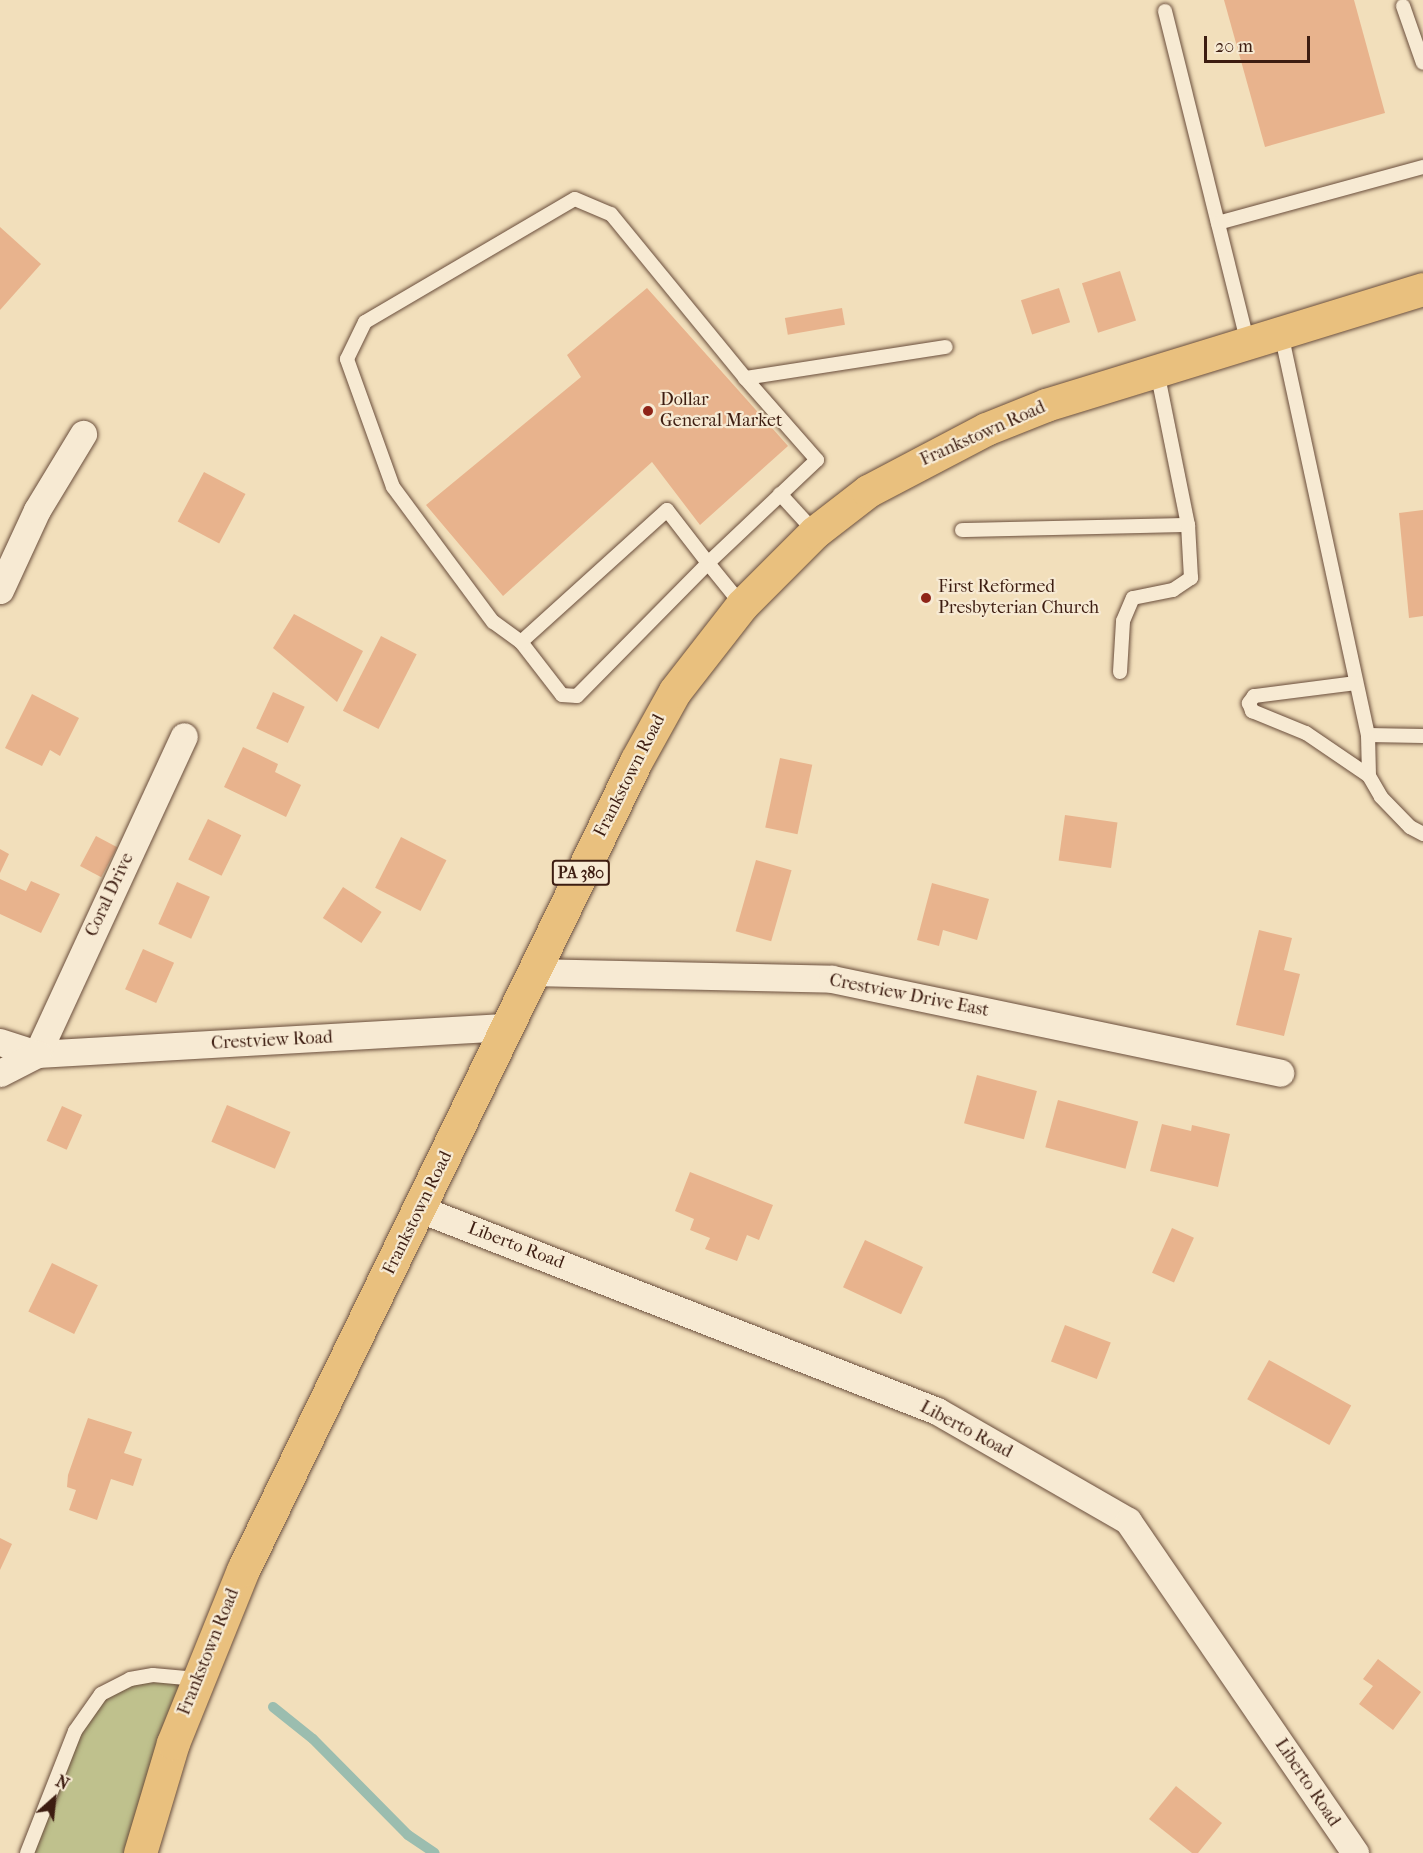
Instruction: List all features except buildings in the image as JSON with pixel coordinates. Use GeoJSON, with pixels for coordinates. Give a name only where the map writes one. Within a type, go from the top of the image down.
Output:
{"type":"FeatureCollection","features":[{"type":"Feature","properties":{"kind":"main road","name":"Frankstown Road"},"geometry":{"type":"LineString","coordinates":[[140,1853],[173,1743],[243,1570],[636,760],[675,691],[742,605],[815,532],[868,491],[987,429],[1046,405],[1423,289]]}},
{"type":"Feature","properties":{"kind":"street"},"geometry":{"type":"LineString","coordinates":[[0,590],[37,510],[83,434]]}},
{"type":"Feature","properties":{"kind":"street","name":"Coral Drive"},"geometry":{"type":"LineString","coordinates":[[37,1054],[184,736]]}},
{"type":"Feature","properties":{"kind":"street","name":"Crestview Drive East"},"geometry":{"type":"LineString","coordinates":[[533,972],[832,979],[1280,1073]]}},
{"type":"Feature","properties":{"kind":"street","name":"Crestview Road"},"geometry":{"type":"LineString","coordinates":[[0,1042],[37,1054],[507,1027]]}},
{"type":"Feature","properties":{"kind":"street","name":"Crestview Road"},"geometry":{"type":"LineString","coordinates":[[0,1073],[37,1054]]}},
{"type":"Feature","properties":{"kind":"street","name":"Liberto Road"},"geometry":{"type":"LineString","coordinates":[[420,1209],[937,1411],[1128,1521],[1355,1853]]}},
{"type":"Feature","properties":{"kind":"lane"},"geometry":{"type":"LineString","coordinates":[[1403,6],[1423,63]]}},
{"type":"Feature","properties":{"kind":"lane"},"geometry":{"type":"LineString","coordinates":[[1165,11],[1248,343]]}},
{"type":"Feature","properties":{"kind":"lane"},"geometry":{"type":"LineString","coordinates":[[1218,223],[1423,167]]}},
{"type":"Feature","properties":{"kind":"lane"},"geometry":{"type":"LineString","coordinates":[[575,199],[611,214],[745,378],[816,460],[780,494],[708,563],[577,696],[562,695],[521,642],[493,622],[393,487],[347,359],[365,322],[575,199]]}},
{"type":"Feature","properties":{"kind":"lane"},"geometry":{"type":"LineString","coordinates":[[1281,333],[1368,735],[1369,776]]}},
{"type":"Feature","properties":{"kind":"lane"},"geometry":{"type":"LineString","coordinates":[[745,378],[946,347]]}},
{"type":"Feature","properties":{"kind":"lane"},"geometry":{"type":"LineString","coordinates":[[1120,672],[1123,621],[1133,597],[1173,591],[1191,578],[1188,525],[1157,371]]}},
{"type":"Feature","properties":{"kind":"lane"},"geometry":{"type":"LineString","coordinates":[[780,494],[815,532]]}},
{"type":"Feature","properties":{"kind":"lane"},"geometry":{"type":"LineString","coordinates":[[521,642],[668,510],[742,605]]}},
{"type":"Feature","properties":{"kind":"lane"},"geometry":{"type":"LineString","coordinates":[[962,530],[1188,525]]}},
{"type":"Feature","properties":{"kind":"lane"},"geometry":{"type":"LineString","coordinates":[[1356,683],[1254,696],[1248,703],[1252,711],[1306,733],[1369,776],[1381,797],[1410,828],[1423,834]]}},
{"type":"Feature","properties":{"kind":"lane"},"geometry":{"type":"LineString","coordinates":[[1368,735],[1423,736]]}},
{"type":"Feature","properties":{"kind":"lane"},"geometry":{"type":"LineString","coordinates":[[27,1853],[75,1731],[101,1694],[130,1679],[153,1675],[197,1679]]}},
{"type":"Feature","properties":{"kind":"green space"},"geometry":{"type":"Polygon","coordinates":[[[153,1675],[197,1679],[140,1853],[27,1853],[75,1731],[101,1694],[153,1675]]]}},
{"type":"Feature","properties":{"kind":"waterway"},"geometry":{"type":"LineString","coordinates":[[273,1707],[313,1739],[408,1835],[435,1853]]}},
{"type":"Feature","properties":{"kind":"place","name":"Dollar General Market"},"geometry":{"type":"Point","coordinates":[648,411]}},
{"type":"Feature","properties":{"kind":"place","name":"First Reformed Presbyterian Church"},"geometry":{"type":"Point","coordinates":[926,598]}}]}
